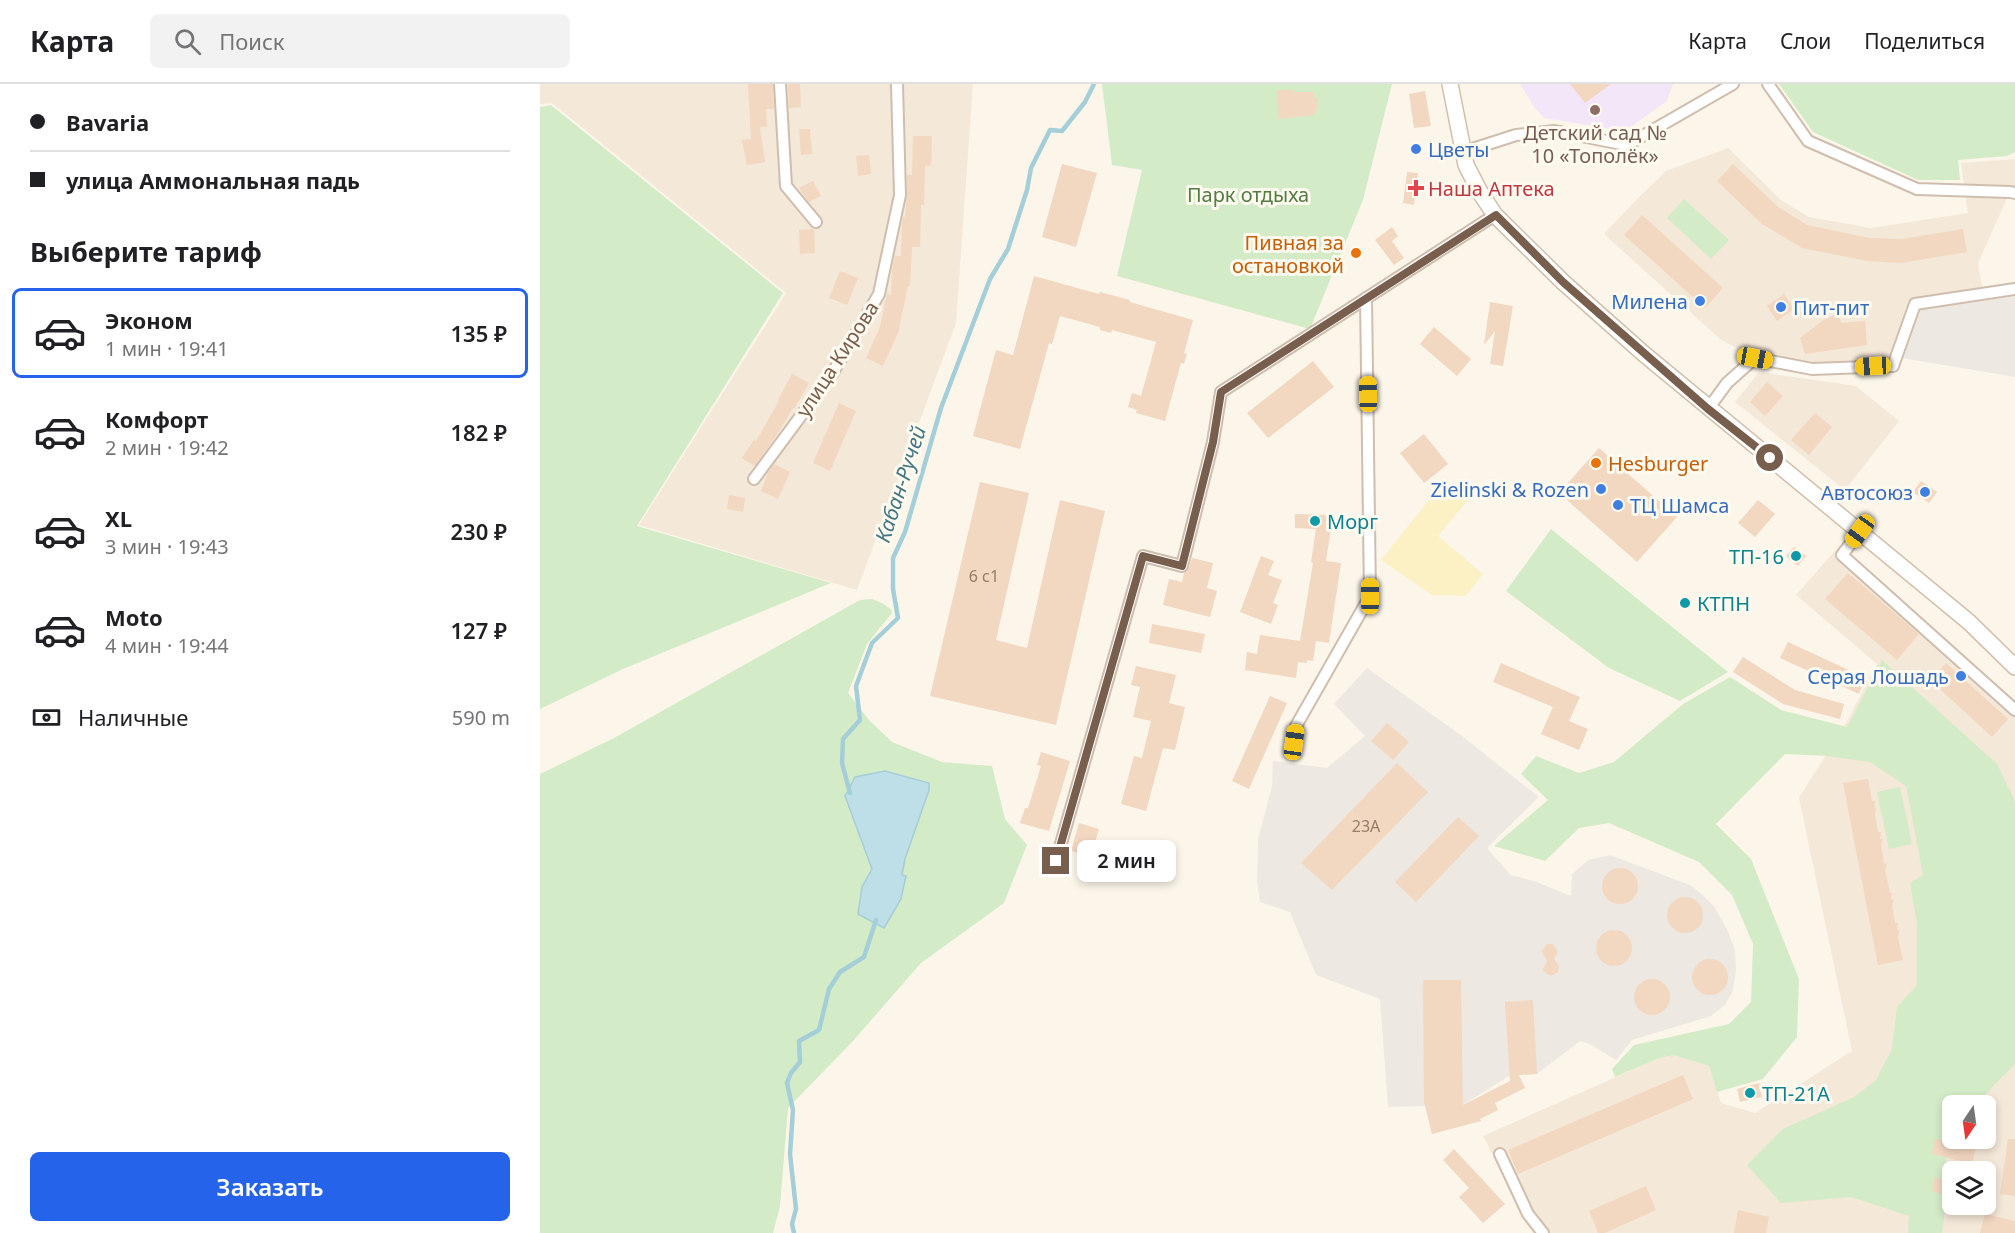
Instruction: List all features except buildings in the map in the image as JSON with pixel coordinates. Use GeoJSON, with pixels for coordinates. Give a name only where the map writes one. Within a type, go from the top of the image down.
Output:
{"type":"FeatureCollection","features":[{"type":"Feature","properties":{"kind":"main road"},"geometry":{"type":"LineString","coordinates":[[1450,84],[1466,165],[1496,215],[1563,282],[1708,409],[1969,622],[2015,667]]}},
{"type":"Feature","properties":{"kind":"street"},"geometry":{"type":"LineString","coordinates":[[780,84],[786,186],[816,222]]}},
{"type":"Feature","properties":{"kind":"street","name":"улица Кирова"},"geometry":{"type":"LineString","coordinates":[[754,479],[832,374],[879,294],[900,195],[897,84]]}},
{"type":"Feature","properties":{"kind":"street"},"geometry":{"type":"LineString","coordinates":[[1463,152],[1516,135],[1555,131],[1628,145],[1733,84]]}},
{"type":"Feature","properties":{"kind":"street"},"geometry":{"type":"LineString","coordinates":[[1768,84],[1808,141],[1895,180],[1917,189],[2015,193]]}},
{"type":"Feature","properties":{"kind":"street"},"geometry":{"type":"LineString","coordinates":[[1056,861],[1143,556],[1182,566],[1213,442],[1221,392],[1496,215]]}},
{"type":"Feature","properties":{"kind":"street"},"geometry":{"type":"LineString","coordinates":[[1708,409],[1727,383],[1755,358],[1812,369],[1893,366],[1915,304],[2015,289]]}},
{"type":"Feature","properties":{"kind":"street"},"geometry":{"type":"LineString","coordinates":[[1294,742],[1296,726],[1370,596],[1366,298]]}},
{"type":"Feature","properties":{"kind":"street"},"geometry":{"type":"LineString","coordinates":[[1860,531],[1842,555],[2015,710]]}},
{"type":"Feature","properties":{"kind":"street"},"geometry":{"type":"LineString","coordinates":[[1500,1154],[1528,1214],[1543,1233]]}},
{"type":"Feature","properties":{"kind":"shaded area"},"geometry":{"type":"Polygon","coordinates":[[[540,84],[973,84],[956,323],[857,590],[639,525],[786,293],[552,103],[540,104],[540,84]]]}},
{"type":"Feature","properties":{"kind":"shaded area","name":"Детский сад № 10 «Тополёк»"},"geometry":{"type":"Polygon","coordinates":[[[1520,84],[1673,84],[1667,101],[1625,131],[1544,118],[1534,107],[1520,84]]]}},
{"type":"Feature","properties":{"kind":"shaded area"},"geometry":{"type":"Polygon","coordinates":[[[1728,148],[1781,200],[1809,217],[1871,228],[1968,213],[1961,163],[2015,159],[2015,193],[2010,192],[1978,263],[1983,294],[1915,304],[1893,366],[1812,369],[1755,358],[1720,339],[1604,234],[1666,171],[1728,148]]]}},
{"type":"Feature","properties":{"kind":"shaded area"},"geometry":{"type":"Polygon","coordinates":[[[2015,296],[2015,377],[1902,358],[1919,310],[2015,296]]]}},
{"type":"Feature","properties":{"kind":"shaded area"},"geometry":{"type":"Polygon","coordinates":[[[1759,372],[1856,386],[1899,421],[1845,490],[1735,402],[1759,372]]]}},
{"type":"Feature","properties":{"kind":"shaded area"},"geometry":{"type":"Polygon","coordinates":[[[1840,545],[2015,705],[2015,1233],[1533,1233],[1483,1136],[1657,1059],[1673,1055],[1709,1066],[1721,1103],[1755,1113],[1852,1051],[1799,798],[1846,723],[1877,664],[1796,595],[1840,545]]]}},
{"type":"Feature","properties":{"kind":"shaded area"},"geometry":{"type":"Polygon","coordinates":[[[1367,668],[1462,736],[1539,797],[1487,848],[1511,875],[1537,882],[1571,896],[1572,874],[1588,860],[1610,855],[1690,885],[1704,896],[1715,908],[1727,929],[1735,950],[1736,972],[1732,993],[1724,1006],[1711,1016],[1632,1040],[1616,1060],[1590,1044],[1580,1041],[1537,1074],[1509,1076],[1463,1105],[1388,1107],[1380,999],[1316,975],[1290,912],[1260,902],[1257,880],[1258,839],[1272,786],[1273,761],[1327,768],[1365,736],[1334,704],[1367,668]]]}},
{"type":"Feature","properties":{"kind":"green space","name":"Парк отдыха"},"geometry":{"type":"Polygon","coordinates":[[[1102,84],[1392,84],[1363,200],[1310,329],[1117,276],[1142,170],[1112,165],[1102,84]]]}},
{"type":"Feature","properties":{"kind":"green space"},"geometry":{"type":"Polygon","coordinates":[[[1779,84],[2015,84],[2015,152],[2007,156],[1958,160],[1960,180],[1918,180],[1813,132],[1779,84]]]}},
{"type":"Feature","properties":{"kind":"green space"},"geometry":{"type":"Polygon","coordinates":[[[551,105],[783,293],[637,526],[831,583],[623,669],[540,709],[540,107],[551,105]]]}},
{"type":"Feature","properties":{"kind":"green space"},"geometry":{"type":"Polygon","coordinates":[[[1684,199],[1729,240],[1711,259],[1667,218],[1684,199]]]}},
{"type":"Feature","properties":{"kind":"green space"},"geometry":{"type":"Polygon","coordinates":[[[1551,529],[1728,672],[1680,701],[1609,668],[1506,591],[1551,529]]]}},
{"type":"Feature","properties":{"kind":"green space"},"geometry":{"type":"Polygon","coordinates":[[[872,599],[891,609],[892,613],[867,644],[848,693],[869,720],[892,742],[942,762],[992,766],[1005,819],[1027,845],[1004,903],[921,963],[853,1041],[788,1108],[780,1206],[773,1233],[540,1233],[540,774],[614,738],[860,600],[872,599]]]}},
{"type":"Feature","properties":{"kind":"green space"},"geometry":{"type":"Polygon","coordinates":[[[1882,660],[1997,764],[2015,805],[2015,1064],[1985,1095],[1942,1095],[1942,1149],[1946,1149],[1946,1161],[1942,1161],[1942,1215],[1944,1215],[1942,1233],[1908,1233],[1909,1216],[1851,1197],[1781,1203],[1747,1165],[1783,1129],[1854,1097],[1876,1080],[1892,1049],[1897,1007],[1917,985],[1917,923],[1910,883],[1923,875],[1906,786],[1870,762],[1827,756],[1785,754],[1716,824],[1751,859],[1799,979],[1797,1037],[1763,1079],[1717,1092],[1709,1066],[1673,1055],[1657,1059],[1615,1077],[1612,1069],[1634,1045],[1729,1024],[1751,1002],[1753,944],[1732,895],[1699,862],[1609,823],[1579,828],[1545,861],[1494,846],[1548,800],[1521,774],[1536,756],[1579,773],[1614,762],[1683,704],[1730,677],[1781,710],[1847,727],[1882,660]]]}},
{"type":"Feature","properties":{"kind":"green space"},"geometry":{"type":"Polygon","coordinates":[[[1900,787],[1912,844],[1889,849],[1877,792],[1900,787]]]}},
{"type":"Feature","properties":{"kind":"sand"},"geometry":{"type":"Polygon","coordinates":[[[1445,480],[1468,500],[1438,536],[1483,574],[1466,596],[1432,595],[1381,560],[1445,480]]]}},
{"type":"Feature","properties":{"kind":"water"},"geometry":{"type":"Polygon","coordinates":[[[885,771],[929,783],[929,790],[905,859],[902,875],[906,876],[901,899],[884,928],[858,914],[862,887],[872,869],[845,796],[855,777],[885,771]]]}},
{"type":"Feature","properties":{"kind":"waterway","name":"Кабан-Ручей"},"geometry":{"type":"LineString","coordinates":[[850,793],[842,763],[843,739],[860,720],[856,686],[872,643],[898,618],[893,589],[893,558],[905,532],[941,408],[990,279],[1008,249],[1027,190],[1031,168],[1050,130],[1062,131],[1085,102],[1094,84]]}},
{"type":"Feature","properties":{"kind":"waterway","name":"Кабан-Ручей"},"geometry":{"type":"LineString","coordinates":[[794,1233],[792,1224],[796,1209],[790,1154],[793,1110],[787,1083],[791,1073],[800,1062],[799,1041],[819,1030],[829,989],[840,972],[864,957],[876,920]]}},
{"type":"Feature","properties":{"kind":"place","name":"Детский сад № 10 «Тополёк»"},"geometry":{"type":"Point","coordinates":[1595,110]}},
{"type":"Feature","properties":{"kind":"place","name":"Цветы"},"geometry":{"type":"Point","coordinates":[1416,149]}},
{"type":"Feature","properties":{"kind":"place","name":"Наша Аптека"},"geometry":{"type":"Point","coordinates":[1416,188]}},
{"type":"Feature","properties":{"kind":"place","name":"Пивная за остановкой"},"geometry":{"type":"Point","coordinates":[1356,253]}},
{"type":"Feature","properties":{"kind":"place","name":"Милена"},"geometry":{"type":"Point","coordinates":[1700,301]}},
{"type":"Feature","properties":{"kind":"place","name":"Пит-пит"},"geometry":{"type":"Point","coordinates":[1781,307]}},
{"type":"Feature","properties":{"kind":"place","name":"Hesburger"},"geometry":{"type":"Point","coordinates":[1596,463]}},
{"type":"Feature","properties":{"kind":"place","name":"Zielinski & Rozen"},"geometry":{"type":"Point","coordinates":[1601,489]}},
{"type":"Feature","properties":{"kind":"place","name":"Автосоюз"},"geometry":{"type":"Point","coordinates":[1925,492]}},
{"type":"Feature","properties":{"kind":"place","name":"ТЦ Шамса"},"geometry":{"type":"Point","coordinates":[1618,505]}},
{"type":"Feature","properties":{"kind":"place","name":"Морг"},"geometry":{"type":"Point","coordinates":[1315,521]}},
{"type":"Feature","properties":{"kind":"place","name":"ТП-16"},"geometry":{"type":"Point","coordinates":[1796,556]}},
{"type":"Feature","properties":{"kind":"place","name":"КТПН"},"geometry":{"type":"Point","coordinates":[1685,603]}},
{"type":"Feature","properties":{"kind":"place","name":"Серая Лошадь"},"geometry":{"type":"Point","coordinates":[1961,676]}},
{"type":"Feature","properties":{"kind":"place","name":"ТП-21А"},"geometry":{"type":"Point","coordinates":[1750,1093]}},
{"type":"Feature","properties":{"kind":"route"},"geometry":{"type":"LineString","coordinates":[[1056,861],[1143,556],[1182,566],[1213,442],[1221,392],[1496,215],[1563,282],[1644,354],[1770,458]]}}]}
